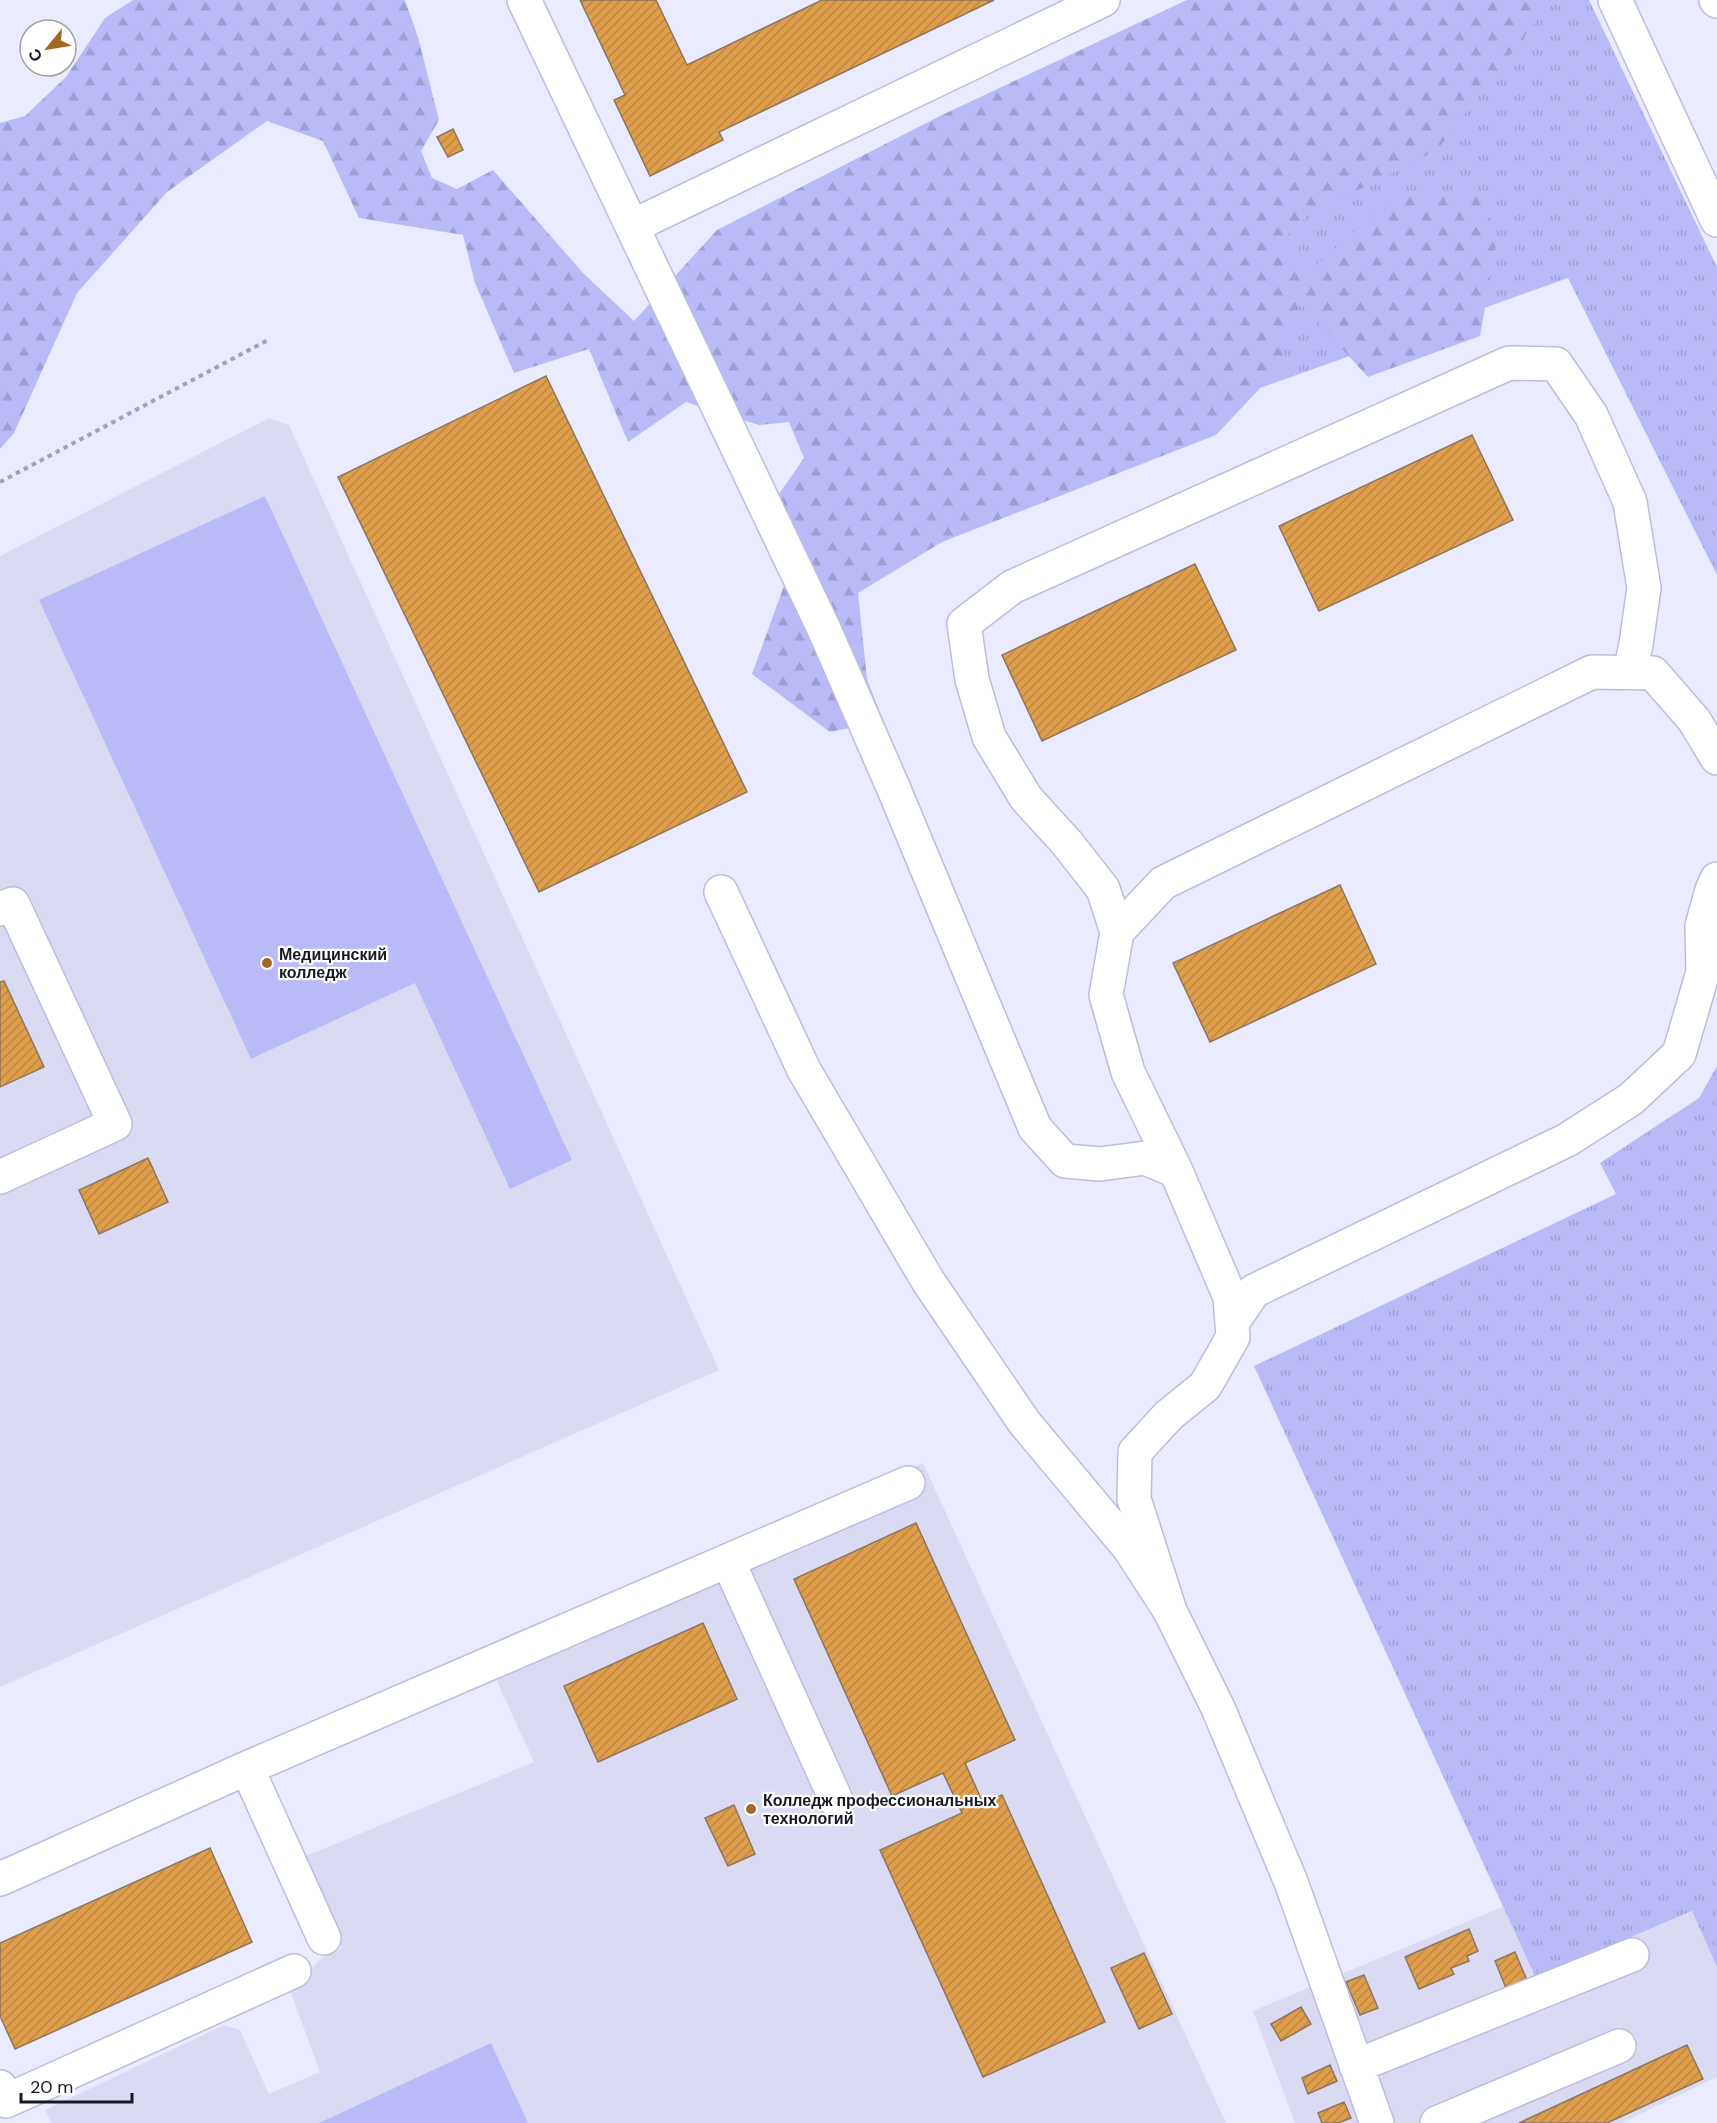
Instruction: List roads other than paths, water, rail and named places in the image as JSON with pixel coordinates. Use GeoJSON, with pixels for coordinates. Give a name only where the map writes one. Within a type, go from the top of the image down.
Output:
{"type":"FeatureCollection","features":[{"type":"Feature","properties":{"kind":"lane"},"geometry":{"type":"LineString","coordinates":[[524,0],[824,629],[894,787],[1035,1128],[1065,1161],[1100,1164],[1145,1158],[1176,1171]]}},
{"type":"Feature","properties":{"kind":"lane"},"geometry":{"type":"LineString","coordinates":[[633,226],[1103,0]]}},
{"type":"Feature","properties":{"kind":"lane"},"geometry":{"type":"LineString","coordinates":[[1615,0],[1717,220]]}},
{"type":"Feature","properties":{"kind":"lane"},"geometry":{"type":"LineString","coordinates":[[1170,1611],[1134,1499],[1135,1452],[1169,1415],[1205,1386],[1233,1337],[1230,1297],[1176,1171],[1128,1072],[1106,995],[1117,932],[1103,889],[1026,798],[989,737],[972,679],[964,624],[1012,587],[1509,363],[1556,364],[1591,415],[1630,501],[1644,588],[1630,672]]}},
{"type":"Feature","properties":{"kind":"lane"},"geometry":{"type":"LineString","coordinates":[[1117,932],[1163,883],[1592,672],[1653,673],[1694,720],[1717,758]]}},
{"type":"Feature","properties":{"kind":"lane"},"geometry":{"type":"LineString","coordinates":[[1232,1323],[1254,1291],[1567,1140],[1631,1099],[1679,1054],[1703,972],[1702,926],[1717,879]]}},
{"type":"Feature","properties":{"kind":"lane"},"geometry":{"type":"LineString","coordinates":[[721,891],[804,1070],[928,1281],[1024,1422],[1130,1549],[1170,1611],[1218,1707],[1291,1882],[1377,2123]]}},
{"type":"Feature","properties":{"kind":"lane"},"geometry":{"type":"LineString","coordinates":[[0,909],[13,904],[115,1124],[0,1177]]}},
{"type":"Feature","properties":{"kind":"lane"},"geometry":{"type":"LineString","coordinates":[[0,1879],[247,1768],[908,1483]]}},
{"type":"Feature","properties":{"kind":"lane"},"geometry":{"type":"LineString","coordinates":[[728,1561],[837,1802]]}},
{"type":"Feature","properties":{"kind":"lane"},"geometry":{"type":"LineString","coordinates":[[247,1768],[324,1938]]}},
{"type":"Feature","properties":{"kind":"lane"},"geometry":{"type":"LineString","coordinates":[[1356,2066],[1632,1955]]}},
{"type":"Feature","properties":{"kind":"lane"},"geometry":{"type":"LineString","coordinates":[[4,2104],[294,1971]]}},
{"type":"Feature","properties":{"kind":"lane"},"geometry":{"type":"LineString","coordinates":[[1437,2123],[1619,2046]]}},
{"type":"Feature","properties":{"kind":"place","name":"Медицинский колледж"},"geometry":{"type":"Point","coordinates":[267,963]}},
{"type":"Feature","properties":{"kind":"place","name":"Колледж профессиональных технологий"},"geometry":{"type":"Point","coordinates":[751,1809]}}]}
